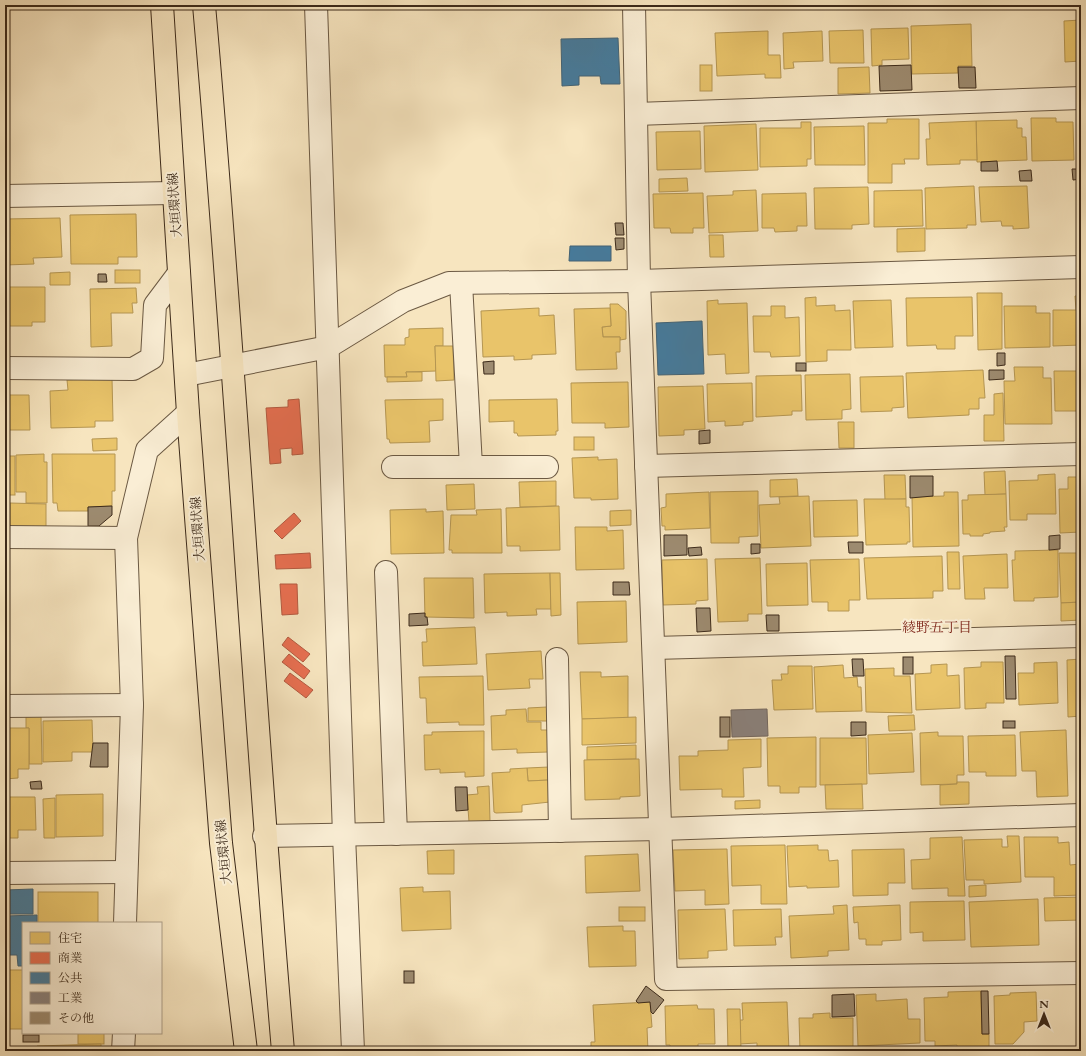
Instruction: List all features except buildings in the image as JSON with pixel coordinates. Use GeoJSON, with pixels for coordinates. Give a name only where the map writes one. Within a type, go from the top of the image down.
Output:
{"type":"FeatureCollection","features":[{"type":"Feature","properties":{"kind":"main road","name":"大垣環状線"},"geometry":{"type":"LineString","coordinates":[[162,5],[188,413],[221,843],[246,1051]]}},
{"type":"Feature","properties":{"kind":"main road"},"geometry":{"type":"LineString","coordinates":[[204,5],[220,187],[264,836],[283,1051]]}},
{"type":"Feature","properties":{"kind":"street"},"geometry":{"type":"LineString","coordinates":[[316,5],[344,835],[353,1051]]}},
{"type":"Feature","properties":{"kind":"street"},"geometry":{"type":"LineString","coordinates":[[634,5],[639,281],[666,979],[1081,973]]}},
{"type":"Feature","properties":{"kind":"street"},"geometry":{"type":"LineString","coordinates":[[636,114],[1081,98]]}},
{"type":"Feature","properties":{"kind":"street"},"geometry":{"type":"LineString","coordinates":[[5,196],[173,193]]}},
{"type":"Feature","properties":{"kind":"street"},"geometry":{"type":"LineString","coordinates":[[186,375],[328,347],[403,301],[449,283],[639,281],[1081,267]]}},
{"type":"Feature","properties":{"kind":"street"},"geometry":{"type":"LineString","coordinates":[[5,368],[133,368],[152,358],[155,305],[179,273]]}},
{"type":"Feature","properties":{"kind":"street"},"geometry":{"type":"LineString","coordinates":[[461,283],[471,466]]}},
{"type":"Feature","properties":{"kind":"street"},"geometry":{"type":"LineString","coordinates":[[126,922],[126,872],[132,705],[126,538],[147,450],[188,413]]}},
{"type":"Feature","properties":{"kind":"street"},"geometry":{"type":"LineString","coordinates":[[646,466],[1081,454]]}},
{"type":"Feature","properties":{"kind":"street"},"geometry":{"type":"LineString","coordinates":[[393,466],[547,466]]}},
{"type":"Feature","properties":{"kind":"street"},"geometry":{"type":"LineString","coordinates":[[5,537],[126,538]]}},
{"type":"Feature","properties":{"kind":"street"},"geometry":{"type":"LineString","coordinates":[[386,572],[396,834]]}},
{"type":"Feature","properties":{"kind":"street"},"geometry":{"type":"LineString","coordinates":[[654,648],[1081,636]]}},
{"type":"Feature","properties":{"kind":"street"},"geometry":{"type":"LineString","coordinates":[[557,659],[560,831]]}},
{"type":"Feature","properties":{"kind":"street"},"geometry":{"type":"LineString","coordinates":[[5,706],[132,705]]}},
{"type":"Feature","properties":{"kind":"street"},"geometry":{"type":"LineString","coordinates":[[264,836],[560,831],[1081,815]]}},
{"type":"Feature","properties":{"kind":"street"},"geometry":{"type":"LineString","coordinates":[[5,873],[126,872]]}},
{"type":"Feature","properties":{"kind":"street"},"geometry":{"type":"LineString","coordinates":[[123,1051],[124,1034]]}},
{"type":"Feature","properties":{"kind":"district","name":"綾野五丁目"},"geometry":{"type":"Point","coordinates":[937,627]}}]}
